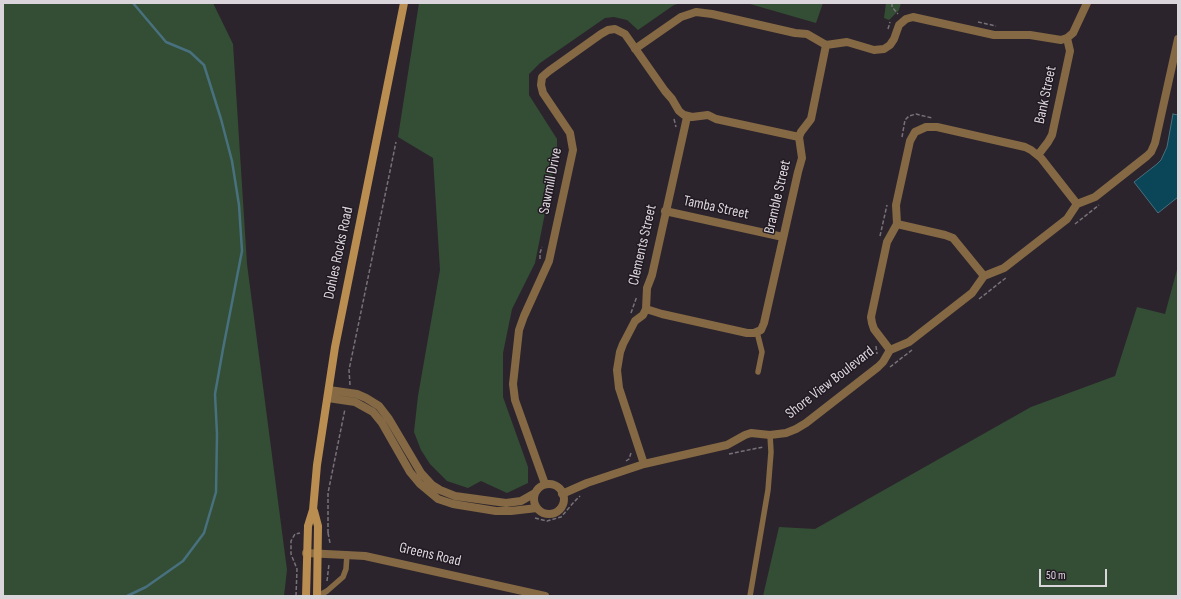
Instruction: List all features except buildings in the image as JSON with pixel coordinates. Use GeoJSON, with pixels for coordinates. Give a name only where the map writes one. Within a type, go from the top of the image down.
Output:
{"type":"FeatureCollection","features":[{"type":"Feature","properties":{"kind":"street","name":"Dohles Rocks Road"},"geometry":{"type":"LineString","coordinates":[[306,596],[306,553],[308,526],[313,510],[317,465],[341,313],[404,3]]}},
{"type":"Feature","properties":{"kind":"street"},"geometry":{"type":"LineString","coordinates":[[635,48],[681,17],[696,12],[807,34],[820,43],[830,46],[847,42],[874,50],[884,49],[893,43],[899,25],[906,19],[913,17],[994,35],[1030,35],[1058,40],[1067,38],[1075,30],[1087,3]]}},
{"type":"Feature","properties":{"kind":"street","name":"Sawmill Drive"},"geometry":{"type":"LineString","coordinates":[[544,484],[515,400],[513,384],[521,323],[549,261],[573,150],[570,133],[543,93],[541,89],[541,80],[548,71],[608,30],[615,29],[622,32],[674,102],[679,111],[687,117]]}},
{"type":"Feature","properties":{"kind":"street","name":"Bank Street"},"geometry":{"type":"LineString","coordinates":[[1038,155],[1052,135],[1070,51],[1067,38]]}},
{"type":"Feature","properties":{"kind":"street"},"geometry":{"type":"LineString","coordinates":[[897,224],[953,238],[984,276],[1004,268],[1067,219],[1077,204],[1096,197],[1151,152],[1155,143],[1178,39]]}},
{"type":"Feature","properties":{"kind":"street"},"geometry":{"type":"LineString","coordinates":[[687,117],[708,115],[799,137],[801,132],[809,123],[811,117],[826,45]]}},
{"type":"Feature","properties":{"kind":"street","name":"Clements Street"},"geometry":{"type":"LineString","coordinates":[[646,309],[647,288],[652,275],[687,117]]}},
{"type":"Feature","properties":{"kind":"street"},"geometry":{"type":"LineString","coordinates":[[890,350],[874,329],[871,320],[887,242],[897,224],[896,205],[910,141],[913,134],[919,129],[926,127],[937,128],[1025,147],[1038,155],[1077,204]]}},
{"type":"Feature","properties":{"kind":"street","name":"Bramble Street"},"geometry":{"type":"LineString","coordinates":[[757,332],[761,330],[764,323],[802,158],[799,137]]}},
{"type":"Feature","properties":{"kind":"street","name":"Tamba Street"},"geometry":{"type":"LineString","coordinates":[[665,211],[783,237]]}},
{"type":"Feature","properties":{"kind":"street","name":"Shore View Boulevard"},"geometry":{"type":"LineString","coordinates":[[562,494],[587,483],[644,464],[727,445],[748,434],[757,433],[770,435],[786,433],[796,429],[806,423],[879,366],[890,350],[905,345],[972,293],[984,276]]}},
{"type":"Feature","properties":{"kind":"street"},"geometry":{"type":"LineString","coordinates":[[644,464],[618,388],[617,370],[620,352],[634,323],[643,315],[646,309],[747,333],[757,332]]}},
{"type":"Feature","properties":{"kind":"street"},"geometry":{"type":"LineString","coordinates":[[328,394],[357,394],[378,406],[389,419],[421,473],[432,485],[440,490],[455,496],[506,503],[521,501],[535,493],[540,486],[549,484],[557,487],[562,494],[563,503],[554,513],[545,513],[537,508],[534,501],[535,493]]}},
{"type":"Feature","properties":{"kind":"street"},"geometry":{"type":"LineString","coordinates":[[328,394],[355,402],[373,412],[382,423],[410,472],[420,484],[438,498],[461,506],[496,511],[537,508]]}},
{"type":"Feature","properties":{"kind":"street","name":"Dohles Rocks Road"},"geometry":{"type":"LineString","coordinates":[[313,510],[318,526],[318,596]]}},
{"type":"Feature","properties":{"kind":"street","name":"Greens Road"},"geometry":{"type":"LineString","coordinates":[[306,553],[347,554],[386,560],[545,596]]}},
{"type":"Feature","properties":{"kind":"lane"},"geometry":{"type":"LineString","coordinates":[[757,332],[762,352],[758,372]]}},
{"type":"Feature","properties":{"kind":"lane"},"geometry":{"type":"LineString","coordinates":[[750,596],[768,490],[772,452],[770,435]]}},
{"type":"Feature","properties":{"kind":"lane"},"geometry":{"type":"LineString","coordinates":[[318,596],[324,593],[343,577],[346,569],[347,554]]}},
{"type":"Feature","properties":{"kind":"path"},"geometry":{"type":"LineString","coordinates":[[892,3],[892,7],[899,14],[895,16]]}},
{"type":"Feature","properties":{"kind":"path"},"geometry":{"type":"LineString","coordinates":[[887,31],[892,19]]}},
{"type":"Feature","properties":{"kind":"path"},"geometry":{"type":"LineString","coordinates":[[976,21],[999,26]]}},
{"type":"Feature","properties":{"kind":"path"},"geometry":{"type":"LineString","coordinates":[[901,141],[906,120],[909,116],[916,114],[934,118]]}},
{"type":"Feature","properties":{"kind":"path"},"geometry":{"type":"LineString","coordinates":[[673,117],[676,128]]}},
{"type":"Feature","properties":{"kind":"path"},"geometry":{"type":"LineString","coordinates":[[349,389],[349,370],[396,142]]}},
{"type":"Feature","properties":{"kind":"path"},"geometry":{"type":"LineString","coordinates":[[880,236],[888,199]]}},
{"type":"Feature","properties":{"kind":"path"},"geometry":{"type":"LineString","coordinates":[[1075,224],[1100,205],[1098,202]]}},
{"type":"Feature","properties":{"kind":"path"},"geometry":{"type":"LineString","coordinates":[[540,262],[540,253],[545,243]]}},
{"type":"Feature","properties":{"kind":"path"},"geometry":{"type":"LineString","coordinates":[[975,302],[1012,273]]}},
{"type":"Feature","properties":{"kind":"path"},"geometry":{"type":"LineString","coordinates":[[629,315],[636,302],[639,290]]}},
{"type":"Feature","properties":{"kind":"path"},"geometry":{"type":"LineString","coordinates":[[876,346],[878,353],[876,356]]}},
{"type":"Feature","properties":{"kind":"path"},"geometry":{"type":"LineString","coordinates":[[890,368],[914,349]]}},
{"type":"Feature","properties":{"kind":"path"},"geometry":{"type":"LineString","coordinates":[[350,385],[354,386]]}},
{"type":"Feature","properties":{"kind":"path"},"geometry":{"type":"LineString","coordinates":[[330,543],[328,533],[328,493],[346,407]]}},
{"type":"Feature","properties":{"kind":"path"},"geometry":{"type":"LineString","coordinates":[[626,464],[625,461],[630,457],[631,451]]}},
{"type":"Feature","properties":{"kind":"path"},"geometry":{"type":"LineString","coordinates":[[533,517],[547,521],[561,518],[574,502],[584,494]]}},
{"type":"Feature","properties":{"kind":"path"},"geometry":{"type":"LineString","coordinates":[[296,596],[297,566],[291,554],[291,541],[295,534],[302,533]]}},
{"type":"Feature","properties":{"kind":"path"},"geometry":{"type":"LineString","coordinates":[[323,533],[328,533]]}},
{"type":"Feature","properties":{"kind":"path"},"geometry":{"type":"LineString","coordinates":[[327,582],[329,564]]}},
{"type":"Feature","properties":{"kind":"green space"},"geometry":{"type":"Polygon","coordinates":[[[3,3],[213,3],[233,44],[247,264],[287,570],[284,596],[3,596],[3,3]]]}},
{"type":"Feature","properties":{"kind":"green space"},"geometry":{"type":"Polygon","coordinates":[[[419,3],[681,3],[674,5],[638,30],[627,20],[614,17],[605,18],[540,63],[529,74],[529,95],[557,139],[557,153],[535,263],[512,309],[503,353],[503,397],[528,467],[528,483],[507,493],[481,481],[468,488],[447,481],[430,464],[421,450],[414,432],[418,396],[440,270],[433,158],[398,137],[419,3]]]}},
{"type":"Feature","properties":{"kind":"green space"},"geometry":{"type":"Polygon","coordinates":[[[741,3],[823,3],[816,23],[750,4],[741,3]]]}},
{"type":"Feature","properties":{"kind":"green space"},"geometry":{"type":"Polygon","coordinates":[[[886,3],[901,3],[899,10],[889,20],[884,18],[886,3]]]}},
{"type":"Feature","properties":{"kind":"green space"},"geometry":{"type":"Polygon","coordinates":[[[1178,266],[1178,596],[763,596],[779,527],[815,529],[1031,407],[1115,376],[1137,307],[1165,314],[1178,266]]]}},
{"type":"Feature","properties":{"kind":"water"},"geometry":{"type":"Polygon","coordinates":[[[1173,114],[1178,115],[1178,197],[1158,213],[1134,182],[1161,160],[1167,147],[1173,114]]]}},
{"type":"Feature","properties":{"kind":"waterway"},"geometry":{"type":"LineString","coordinates":[[127,596],[146,587],[183,561],[204,533],[216,492],[217,434],[215,394],[242,251],[239,205],[232,161],[204,65],[190,52],[166,42],[133,3]]}}]}
